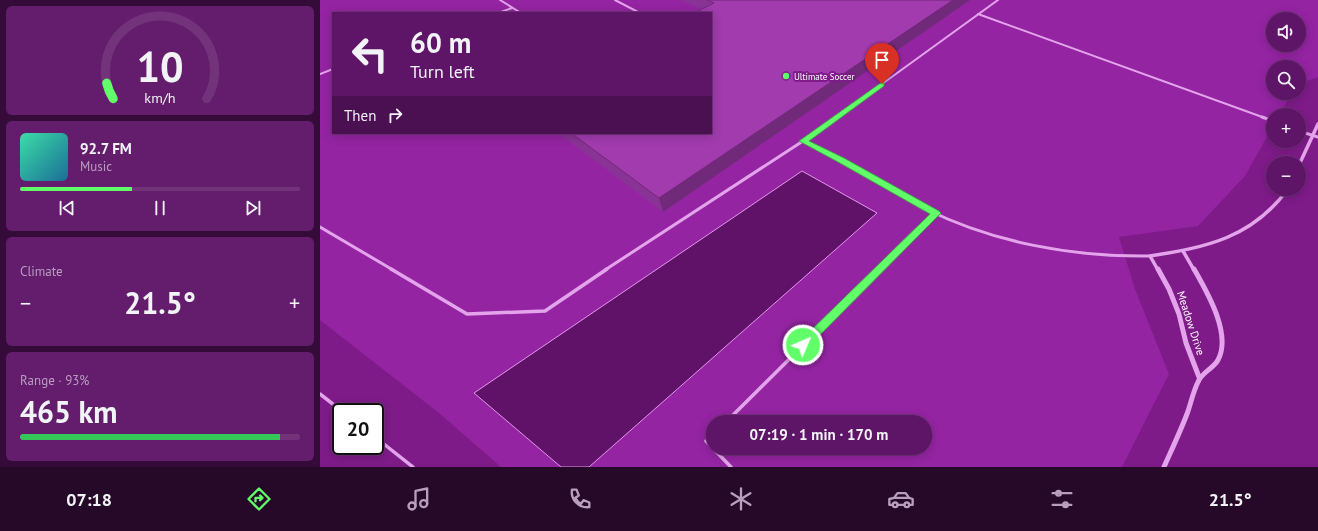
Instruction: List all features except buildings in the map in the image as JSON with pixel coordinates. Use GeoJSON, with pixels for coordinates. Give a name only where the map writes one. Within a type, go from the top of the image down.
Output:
{"type":"FeatureCollection","features":[{"type":"Feature","properties":{"kind":"street"},"geometry":{"type":"LineString","coordinates":[[1303,156],[1318,124]]}},
{"type":"Feature","properties":{"kind":"street"},"geometry":{"type":"LineString","coordinates":[[1150,256],[1183,251],[1224,239],[1251,225],[1273,209],[1283,196]]}},
{"type":"Feature","properties":{"kind":"street","name":"Meadow Drive"},"geometry":{"type":"LineString","coordinates":[[1150,256],[1172,295],[1179,314],[1186,343],[1199,377],[1212,368],[1217,362],[1222,347],[1222,338],[1218,318],[1212,304],[1183,251]]}},
{"type":"Feature","properties":{"kind":"street"},"geometry":{"type":"LineString","coordinates":[[1164,467],[1183,424],[1199,377]]}},
{"type":"Feature","properties":{"kind":"lane"},"geometry":{"type":"LineString","coordinates":[[500,0],[519,12]]}},
{"type":"Feature","properties":{"kind":"lane"},"geometry":{"type":"LineString","coordinates":[[503,2],[508,0]]}},
{"type":"Feature","properties":{"kind":"lane"},"geometry":{"type":"LineString","coordinates":[[615,0],[638,12]]}},
{"type":"Feature","properties":{"kind":"lane"},"geometry":{"type":"LineString","coordinates":[[320,227],[467,314],[545,311],[653,238],[803,141],[998,0]]}},
{"type":"Feature","properties":{"kind":"lane"},"geometry":{"type":"LineString","coordinates":[[501,12],[512,8]]}},
{"type":"Feature","properties":{"kind":"lane"},"geometry":{"type":"LineString","coordinates":[[978,14],[1266,118]]}},
{"type":"Feature","properties":{"kind":"lane"},"geometry":{"type":"LineString","coordinates":[[320,74],[332,68]]}},
{"type":"Feature","properties":{"kind":"lane"},"geometry":{"type":"LineString","coordinates":[[1306,134],[1318,138]]}},
{"type":"Feature","properties":{"kind":"lane"},"geometry":{"type":"LineString","coordinates":[[803,141],[841,160],[936,213],[962,224],[1032,244],[1070,252],[1128,257],[1150,256]]}},
{"type":"Feature","properties":{"kind":"lane"},"geometry":{"type":"LineString","coordinates":[[733,415],[936,213]]}},
{"type":"Feature","properties":{"kind":"lane"},"geometry":{"type":"LineString","coordinates":[[320,394],[332,403]]}},
{"type":"Feature","properties":{"kind":"lane"},"geometry":{"type":"LineString","coordinates":[[384,444],[413,467]]}},
{"type":"Feature","properties":{"kind":"lane"},"geometry":{"type":"LineString","coordinates":[[719,455],[731,467]]}},
{"type":"Feature","properties":{"kind":"shaded area"},"geometry":{"type":"Polygon","coordinates":[[[320,0],[1318,0],[1318,77],[1306,81],[1306,60],[1266,60],[1266,100],[1288,100],[1283,108],[1266,108],[1266,138],[1245,176],[1198,226],[1119,237],[1135,289],[1169,374],[1122,467],[501,467],[439,413],[320,320],[320,0]]]}},
{"type":"Feature","properties":{"kind":"shaded area"},"geometry":{"type":"Polygon","coordinates":[[[802,171],[877,213],[589,467],[561,467],[474,393],[802,171]]]}},
{"type":"Feature","properties":{"kind":"place","name":"Ultimate Soccer"},"geometry":{"type":"Point","coordinates":[786,76]}},
{"type":"Feature","properties":{"kind":"route"},"geometry":{"type":"LineString","coordinates":[[803,345],[936,213],[919,205],[841,160],[803,141],[882,84]]}}]}
